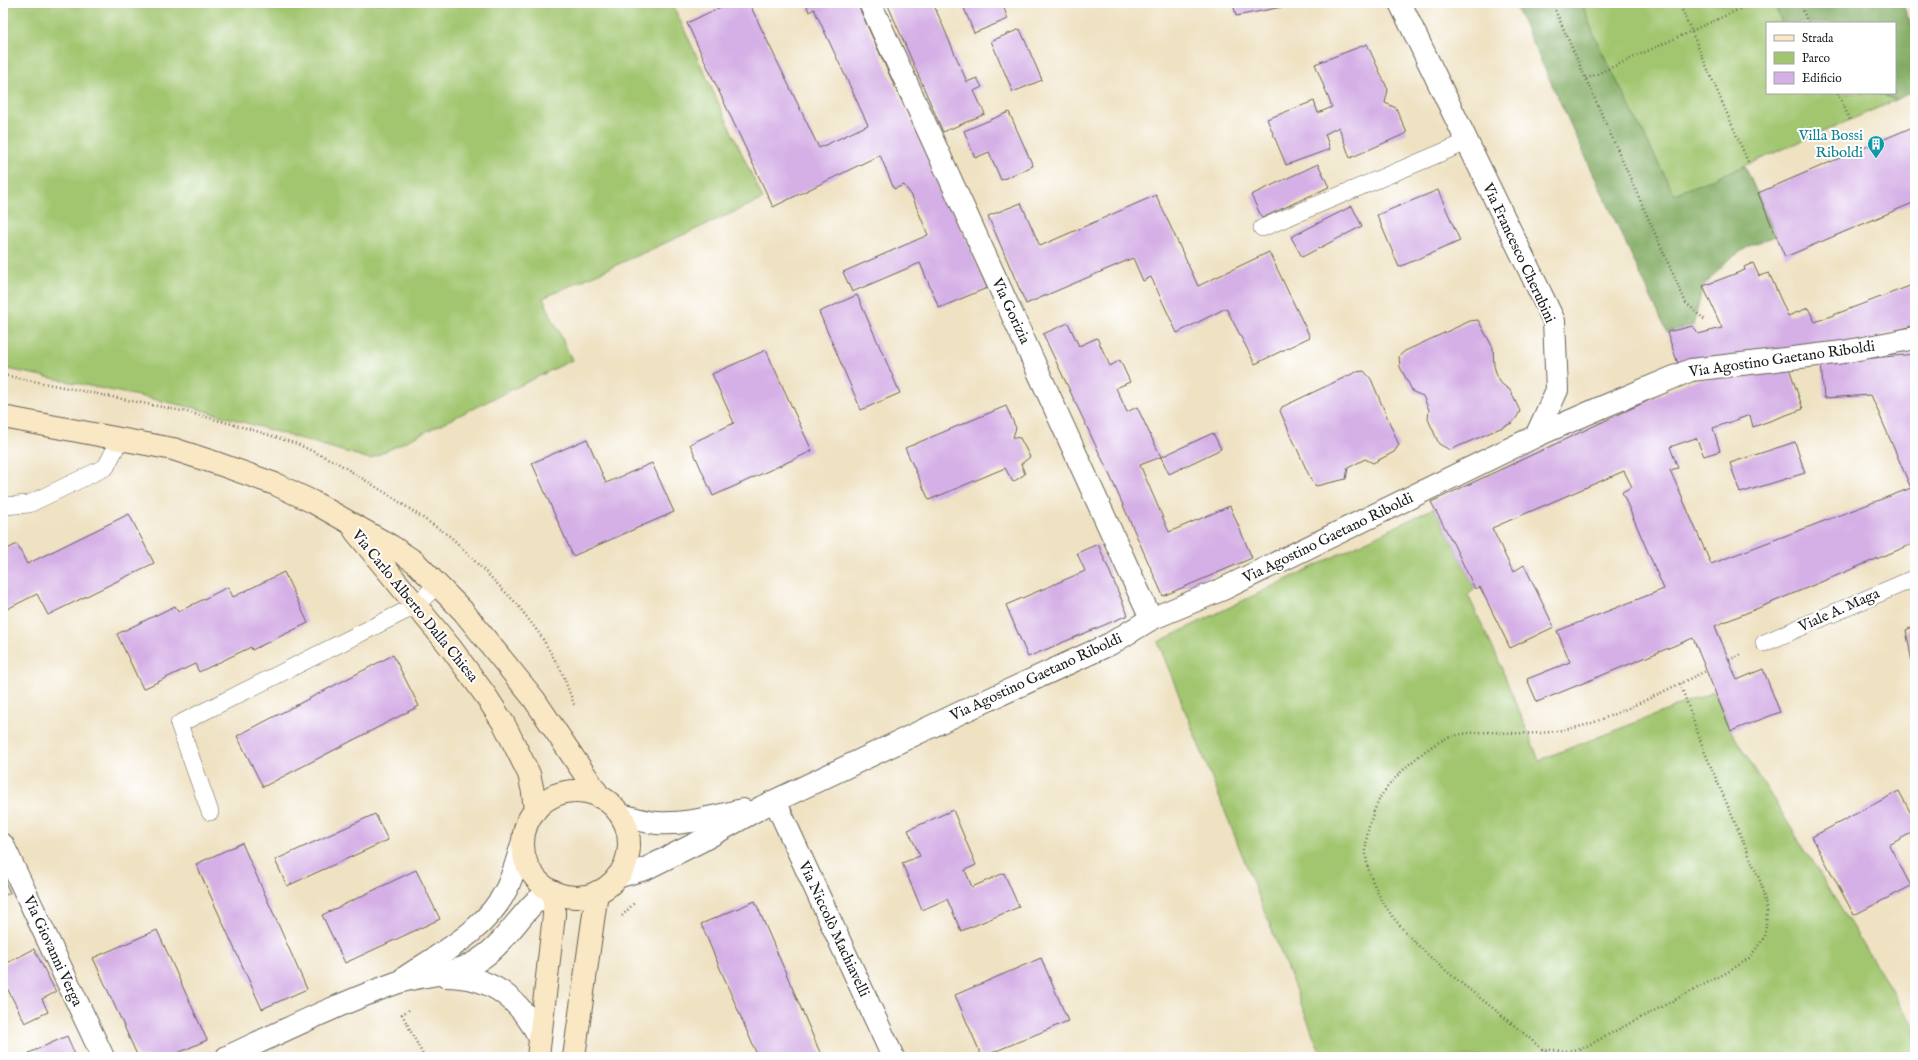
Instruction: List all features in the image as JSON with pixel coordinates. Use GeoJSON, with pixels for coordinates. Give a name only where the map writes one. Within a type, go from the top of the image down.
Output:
{"type":"FeatureCollection","features":[{"type":"Feature","properties":{"kind":"street","name":"Via Gorizia"},"geometry":{"type":"LineString","coordinates":[[870,3],[1151,619]]}},
{"type":"Feature","properties":{"kind":"street","name":"Via Francesco Cherubini"},"geometry":{"type":"LineString","coordinates":[[1400,3],[1554,320],[1557,390],[1536,436]]}},
{"type":"Feature","properties":{"kind":"street","name":"Via Agostino Gaetano Riboldi"},"geometry":{"type":"LineString","coordinates":[[617,877],[645,869],[701,842],[769,804],[964,711],[1110,644],[1151,619],[1223,589],[1536,436],[1691,370],[1843,352],[1915,338]]}},
{"type":"Feature","properties":{"kind":"street"},"geometry":{"type":"LineString","coordinates":[[3,417],[173,449],[275,484],[313,502],[349,524]]}},
{"type":"Feature","properties":{"kind":"street","name":"Via Carlo Alberto Dalla Chiesa"},"geometry":{"type":"LineString","coordinates":[[349,524],[391,546],[415,562],[463,610],[534,699],[600,797]]}},
{"type":"Feature","properties":{"kind":"street","name":"Via Carlo Alberto Dalla Chiesa"},"geometry":{"type":"LineString","coordinates":[[349,524],[451,648],[486,696],[504,724],[529,774],[535,811]]}},
{"type":"Feature","properties":{"kind":"street"},"geometry":{"type":"LineString","coordinates":[[398,982],[469,935],[497,905],[507,888],[523,841],[527,824],[535,811],[547,800],[563,793],[584,791],[600,797],[612,805],[621,815],[627,828],[629,841],[628,855],[624,868],[617,877],[597,892],[582,897],[574,897],[553,891],[541,883],[531,872],[525,858],[523,841]]}},
{"type":"Feature","properties":{"kind":"street","name":"Via Agostino Gaetano Riboldi"},"geometry":{"type":"LineString","coordinates":[[621,815],[656,823],[674,823],[691,821],[769,804]]}},
{"type":"Feature","properties":{"kind":"street","name":"Via Niccolò Machiavelli"},"geometry":{"type":"LineString","coordinates":[[769,804],[893,1057]]}},
{"type":"Feature","properties":{"kind":"street","name":"Via Giovanni Verga"},"geometry":{"type":"LineString","coordinates":[[3,845],[103,1057]]}},
{"type":"Feature","properties":{"kind":"street"},"geometry":{"type":"LineString","coordinates":[[226,1057],[353,999],[398,982],[453,972],[472,964],[491,952],[505,939],[521,917],[534,903],[553,891]]}},
{"type":"Feature","properties":{"kind":"street"},"geometry":{"type":"LineString","coordinates":[[539,1048],[554,915],[553,891]]}},
{"type":"Feature","properties":{"kind":"street"},"geometry":{"type":"LineString","coordinates":[[574,1057],[597,892]]}},
{"type":"Feature","properties":{"kind":"street"},"geometry":{"type":"LineString","coordinates":[[432,976],[448,976],[470,979],[482,982],[506,994],[521,1008],[539,1048]]}},
{"type":"Feature","properties":{"kind":"lane"},"geometry":{"type":"LineString","coordinates":[[1262,228],[1467,142]]}},
{"type":"Feature","properties":{"kind":"lane"},"geometry":{"type":"LineString","coordinates":[[3,506],[29,504],[106,467],[120,439]]}},
{"type":"Feature","properties":{"kind":"lane","name":"Viale A. Maga"},"geometry":{"type":"LineString","coordinates":[[1764,643],[1915,578]]}},
{"type":"Feature","properties":{"kind":"lane"},"geometry":{"type":"LineString","coordinates":[[210,812],[179,724],[415,606],[438,584]]}},
{"type":"Feature","properties":{"kind":"path"},"geometry":{"type":"LineString","coordinates":[[1552,3],[1686,303],[1705,320]]}},
{"type":"Feature","properties":{"kind":"path"},"geometry":{"type":"LineString","coordinates":[[1680,3],[1749,164]]}},
{"type":"Feature","properties":{"kind":"path"},"geometry":{"type":"LineString","coordinates":[[1586,79],[1753,3]]}},
{"type":"Feature","properties":{"kind":"path"},"geometry":{"type":"LineString","coordinates":[[1800,3],[1808,22]]}},
{"type":"Feature","properties":{"kind":"path"},"geometry":{"type":"LineString","coordinates":[[1838,94],[1850,120]]}},
{"type":"Feature","properties":{"kind":"path"},"geometry":{"type":"LineString","coordinates":[[1551,1057],[1434,961],[1402,928],[1379,893],[1367,862],[1366,837],[1371,815],[1385,789],[1426,750],[1447,738],[1468,733],[1546,732],[1596,722],[1706,671]]}},
{"type":"Feature","properties":{"kind":"path"},"geometry":{"type":"LineString","coordinates":[[1542,1049],[1564,1051],[1581,1049],[1728,972],[1749,958],[1765,937],[1767,912],[1761,883],[1705,753],[1680,683]]}},
{"type":"Feature","properties":{"kind":"path"},"geometry":{"type":"LineString","coordinates":[[1576,1057],[1581,1049]]}},
{"type":"Feature","properties":{"kind":"green space"},"geometry":{"type":"Polygon","coordinates":[[[3,3],[672,3],[763,199],[543,298],[572,360],[370,459],[191,407],[3,368],[3,3]]]}},
{"type":"Feature","properties":{"kind":"green space"},"geometry":{"type":"Polygon","coordinates":[[[1514,3],[1582,3],[1595,38],[1674,194],[1745,166],[1776,236],[1751,245],[1728,260],[1703,286],[1693,326],[1667,332],[1514,3]]]}},
{"type":"Feature","properties":{"kind":"green space"},"geometry":{"type":"Polygon","coordinates":[[[1582,3],[1774,3],[1782,22],[1766,22],[1766,94],[1881,94],[1896,100],[1674,195],[1595,38],[1582,3]]]}},
{"type":"Feature","properties":{"kind":"green space"},"geometry":{"type":"Polygon","coordinates":[[[1774,3],[1902,3],[1915,34],[1915,91],[1896,100],[1881,94],[1896,94],[1896,22],[1782,22],[1774,3]]]}},
{"type":"Feature","properties":{"kind":"green space"},"geometry":{"type":"Polygon","coordinates":[[[1434,508],[1475,589],[1468,595],[1497,657],[1539,760],[1714,692],[1731,731],[1915,1028],[1915,1057],[1322,1057],[1158,642],[1434,508]]]}},
{"type":"Feature","properties":{"kind":"building"},"geometry":{"type":"Polygon","coordinates":[[[729,3],[749,3],[819,148],[868,125],[814,9],[809,12],[806,3],[857,3],[895,87],[942,183],[987,288],[939,308],[920,263],[852,292],[843,272],[928,235],[912,196],[904,185],[894,189],[880,155],[773,207],[687,23],[729,3]]]}},
{"type":"Feature","properties":{"kind":"building"},"geometry":{"type":"Polygon","coordinates":[[[887,3],[933,3],[967,82],[977,78],[982,87],[974,91],[985,114],[943,132],[887,3]]]}},
{"type":"Feature","properties":{"kind":"building"},"geometry":{"type":"Polygon","coordinates":[[[962,3],[1002,3],[1008,19],[974,33],[962,3]]]}},
{"type":"Feature","properties":{"kind":"building"},"geometry":{"type":"Polygon","coordinates":[[[1233,3],[1287,3],[1282,7],[1236,16],[1233,3]]]}},
{"type":"Feature","properties":{"kind":"building"},"geometry":{"type":"Polygon","coordinates":[[[1020,29],[1042,80],[1013,92],[991,41],[1020,29]]]}},
{"type":"Feature","properties":{"kind":"building"},"geometry":{"type":"Polygon","coordinates":[[[1367,44],[1388,90],[1385,103],[1396,108],[1407,133],[1350,158],[1339,127],[1325,134],[1330,149],[1286,165],[1267,119],[1314,101],[1318,113],[1332,107],[1315,64],[1367,44]]]}},
{"type":"Feature","properties":{"kind":"building"},"geometry":{"type":"Polygon","coordinates":[[[1009,112],[1033,166],[1001,180],[989,152],[975,158],[964,131],[1009,112]]]}},
{"type":"Feature","properties":{"kind":"building","name":"Villa Bossi Riboldi"},"geometry":{"type":"Polygon","coordinates":[[[1915,126],[1915,202],[1785,257],[1758,193],[1915,126]]]}},
{"type":"Feature","properties":{"kind":"building"},"geometry":{"type":"Polygon","coordinates":[[[1318,164],[1329,187],[1262,218],[1251,195],[1318,164]]]}},
{"type":"Feature","properties":{"kind":"building"},"geometry":{"type":"Polygon","coordinates":[[[1438,190],[1460,241],[1399,267],[1377,215],[1438,190]]]}},
{"type":"Feature","properties":{"kind":"building"},"geometry":{"type":"Polygon","coordinates":[[[1156,195],[1198,286],[1269,252],[1310,337],[1255,364],[1226,308],[1177,333],[1151,277],[1143,281],[1133,258],[1026,304],[988,216],[1021,203],[1040,246],[1156,195]]]}},
{"type":"Feature","properties":{"kind":"building"},"geometry":{"type":"Polygon","coordinates":[[[1352,206],[1362,226],[1302,257],[1291,237],[1352,206]]]}},
{"type":"Feature","properties":{"kind":"building"},"geometry":{"type":"Polygon","coordinates":[[[1753,263],[1759,276],[1769,273],[1788,316],[1808,308],[1815,322],[1915,284],[1915,325],[1847,346],[1678,364],[1667,332],[1693,326],[1698,334],[1722,328],[1703,286],[1745,270],[1744,267],[1753,263]]]}},
{"type":"Feature","properties":{"kind":"building"},"geometry":{"type":"Polygon","coordinates":[[[857,295],[900,393],[861,410],[819,312],[857,295]]]}},
{"type":"Feature","properties":{"kind":"building"},"geometry":{"type":"Polygon","coordinates":[[[1478,320],[1493,348],[1494,366],[1499,382],[1510,390],[1520,411],[1512,423],[1450,450],[1439,444],[1428,419],[1429,410],[1423,396],[1413,392],[1400,367],[1399,356],[1405,351],[1470,321],[1478,320]]]}},
{"type":"Feature","properties":{"kind":"building"},"geometry":{"type":"Polygon","coordinates":[[[1068,323],[1079,346],[1097,338],[1110,366],[1120,360],[1130,382],[1116,388],[1127,412],[1137,407],[1161,457],[1140,465],[1169,532],[1230,506],[1252,558],[1163,596],[1111,478],[1043,334],[1068,323]]]}},
{"type":"Feature","properties":{"kind":"building"},"geometry":{"type":"Polygon","coordinates":[[[766,350],[812,451],[713,496],[690,444],[734,423],[712,374],[766,350]]]}},
{"type":"Feature","properties":{"kind":"building"},"geometry":{"type":"Polygon","coordinates":[[[1915,354],[1915,543],[1715,626],[1737,680],[1763,669],[1780,712],[1731,731],[1693,638],[1537,702],[1527,679],[1570,662],[1557,631],[1664,589],[1622,492],[1632,487],[1624,471],[1492,528],[1513,572],[1524,565],[1554,627],[1510,648],[1480,587],[1475,589],[1431,502],[1688,382],[1788,365],[1803,409],[1753,427],[1750,415],[1713,428],[1720,451],[1704,456],[1696,438],[1670,447],[1678,468],[1670,470],[1711,564],[1911,488],[1871,395],[1824,398],[1821,363],[1915,354]]]}},
{"type":"Feature","properties":{"kind":"building"},"geometry":{"type":"Polygon","coordinates":[[[1364,371],[1371,379],[1399,445],[1394,452],[1373,463],[1365,459],[1348,468],[1346,479],[1316,486],[1312,482],[1280,411],[1282,407],[1356,372],[1364,371]]]}},
{"type":"Feature","properties":{"kind":"building"},"geometry":{"type":"Polygon","coordinates":[[[1006,406],[1016,428],[1013,437],[1020,438],[1030,457],[1021,464],[1025,474],[1013,482],[1005,468],[929,500],[905,448],[1006,406]]]}},
{"type":"Feature","properties":{"kind":"building"},"geometry":{"type":"Polygon","coordinates":[[[1213,433],[1221,449],[1169,474],[1161,457],[1213,433]]]}},
{"type":"Feature","properties":{"kind":"building"},"geometry":{"type":"Polygon","coordinates":[[[587,439],[606,483],[652,463],[674,512],[573,556],[532,463],[587,439]]]}},
{"type":"Feature","properties":{"kind":"building"},"geometry":{"type":"Polygon","coordinates":[[[1795,442],[1805,473],[1740,493],[1730,463],[1795,442]]]}},
{"type":"Feature","properties":{"kind":"building"},"geometry":{"type":"Polygon","coordinates":[[[129,514],[154,563],[48,615],[37,594],[3,611],[3,551],[17,544],[27,564],[129,514]]]}},
{"type":"Feature","properties":{"kind":"building"},"geometry":{"type":"Polygon","coordinates":[[[1098,544],[1128,615],[1028,657],[1006,605],[1085,571],[1077,553],[1098,544]]]}},
{"type":"Feature","properties":{"kind":"building"},"geometry":{"type":"Polygon","coordinates":[[[284,572],[308,623],[252,650],[251,647],[199,672],[195,664],[143,689],[117,634],[175,606],[178,612],[228,587],[233,597],[284,572]]]}},
{"type":"Feature","properties":{"kind":"building"},"geometry":{"type":"Polygon","coordinates":[[[1915,626],[1915,673],[1914,673],[1906,630],[1915,626]]]}},
{"type":"Feature","properties":{"kind":"building"},"geometry":{"type":"Polygon","coordinates":[[[393,655],[419,706],[263,787],[237,736],[393,655]]]}},
{"type":"Feature","properties":{"kind":"building"},"geometry":{"type":"Polygon","coordinates":[[[1899,791],[1915,821],[1915,831],[1889,845],[1911,886],[1854,915],[1812,837],[1899,791]]]}},
{"type":"Feature","properties":{"kind":"building"},"geometry":{"type":"Polygon","coordinates":[[[953,810],[976,865],[965,870],[972,887],[1004,873],[1019,907],[961,931],[947,899],[922,910],[902,863],[920,856],[908,830],[953,810]]]}},
{"type":"Feature","properties":{"kind":"building"},"geometry":{"type":"Polygon","coordinates":[[[375,814],[388,840],[287,886],[275,860],[375,814]]]}},
{"type":"Feature","properties":{"kind":"building"},"geometry":{"type":"Polygon","coordinates":[[[242,843],[307,989],[262,1009],[196,864],[242,843]]]}},
{"type":"Feature","properties":{"kind":"building"},"geometry":{"type":"Polygon","coordinates":[[[416,870],[440,919],[345,963],[322,915],[416,870]]]}},
{"type":"Feature","properties":{"kind":"building"},"geometry":{"type":"Polygon","coordinates":[[[3,877],[10,893],[3,896],[3,877]]]}},
{"type":"Feature","properties":{"kind":"building"},"geometry":{"type":"Polygon","coordinates":[[[755,901],[822,1057],[758,1057],[701,924],[755,901]]]}},
{"type":"Feature","properties":{"kind":"building"},"geometry":{"type":"Polygon","coordinates":[[[157,930],[207,1040],[169,1057],[138,1057],[93,958],[157,930]]]}},
{"type":"Feature","properties":{"kind":"building"},"geometry":{"type":"Polygon","coordinates":[[[34,949],[56,992],[42,999],[48,1012],[25,1023],[3,980],[3,965],[34,949]]]}},
{"type":"Feature","properties":{"kind":"building"},"geometry":{"type":"Polygon","coordinates":[[[1041,958],[1068,1021],[982,1057],[955,995],[1041,958]]]}},
{"type":"Feature","properties":{"kind":"building"},"geometry":{"type":"Polygon","coordinates":[[[67,1036],[76,1057],[30,1057],[29,1053],[67,1036]]]}},
{"type":"Feature","properties":{"kind":"place","name":"Villa Bossi Riboldi"},"geometry":{"type":"Point","coordinates":[1876,159]}}]}
